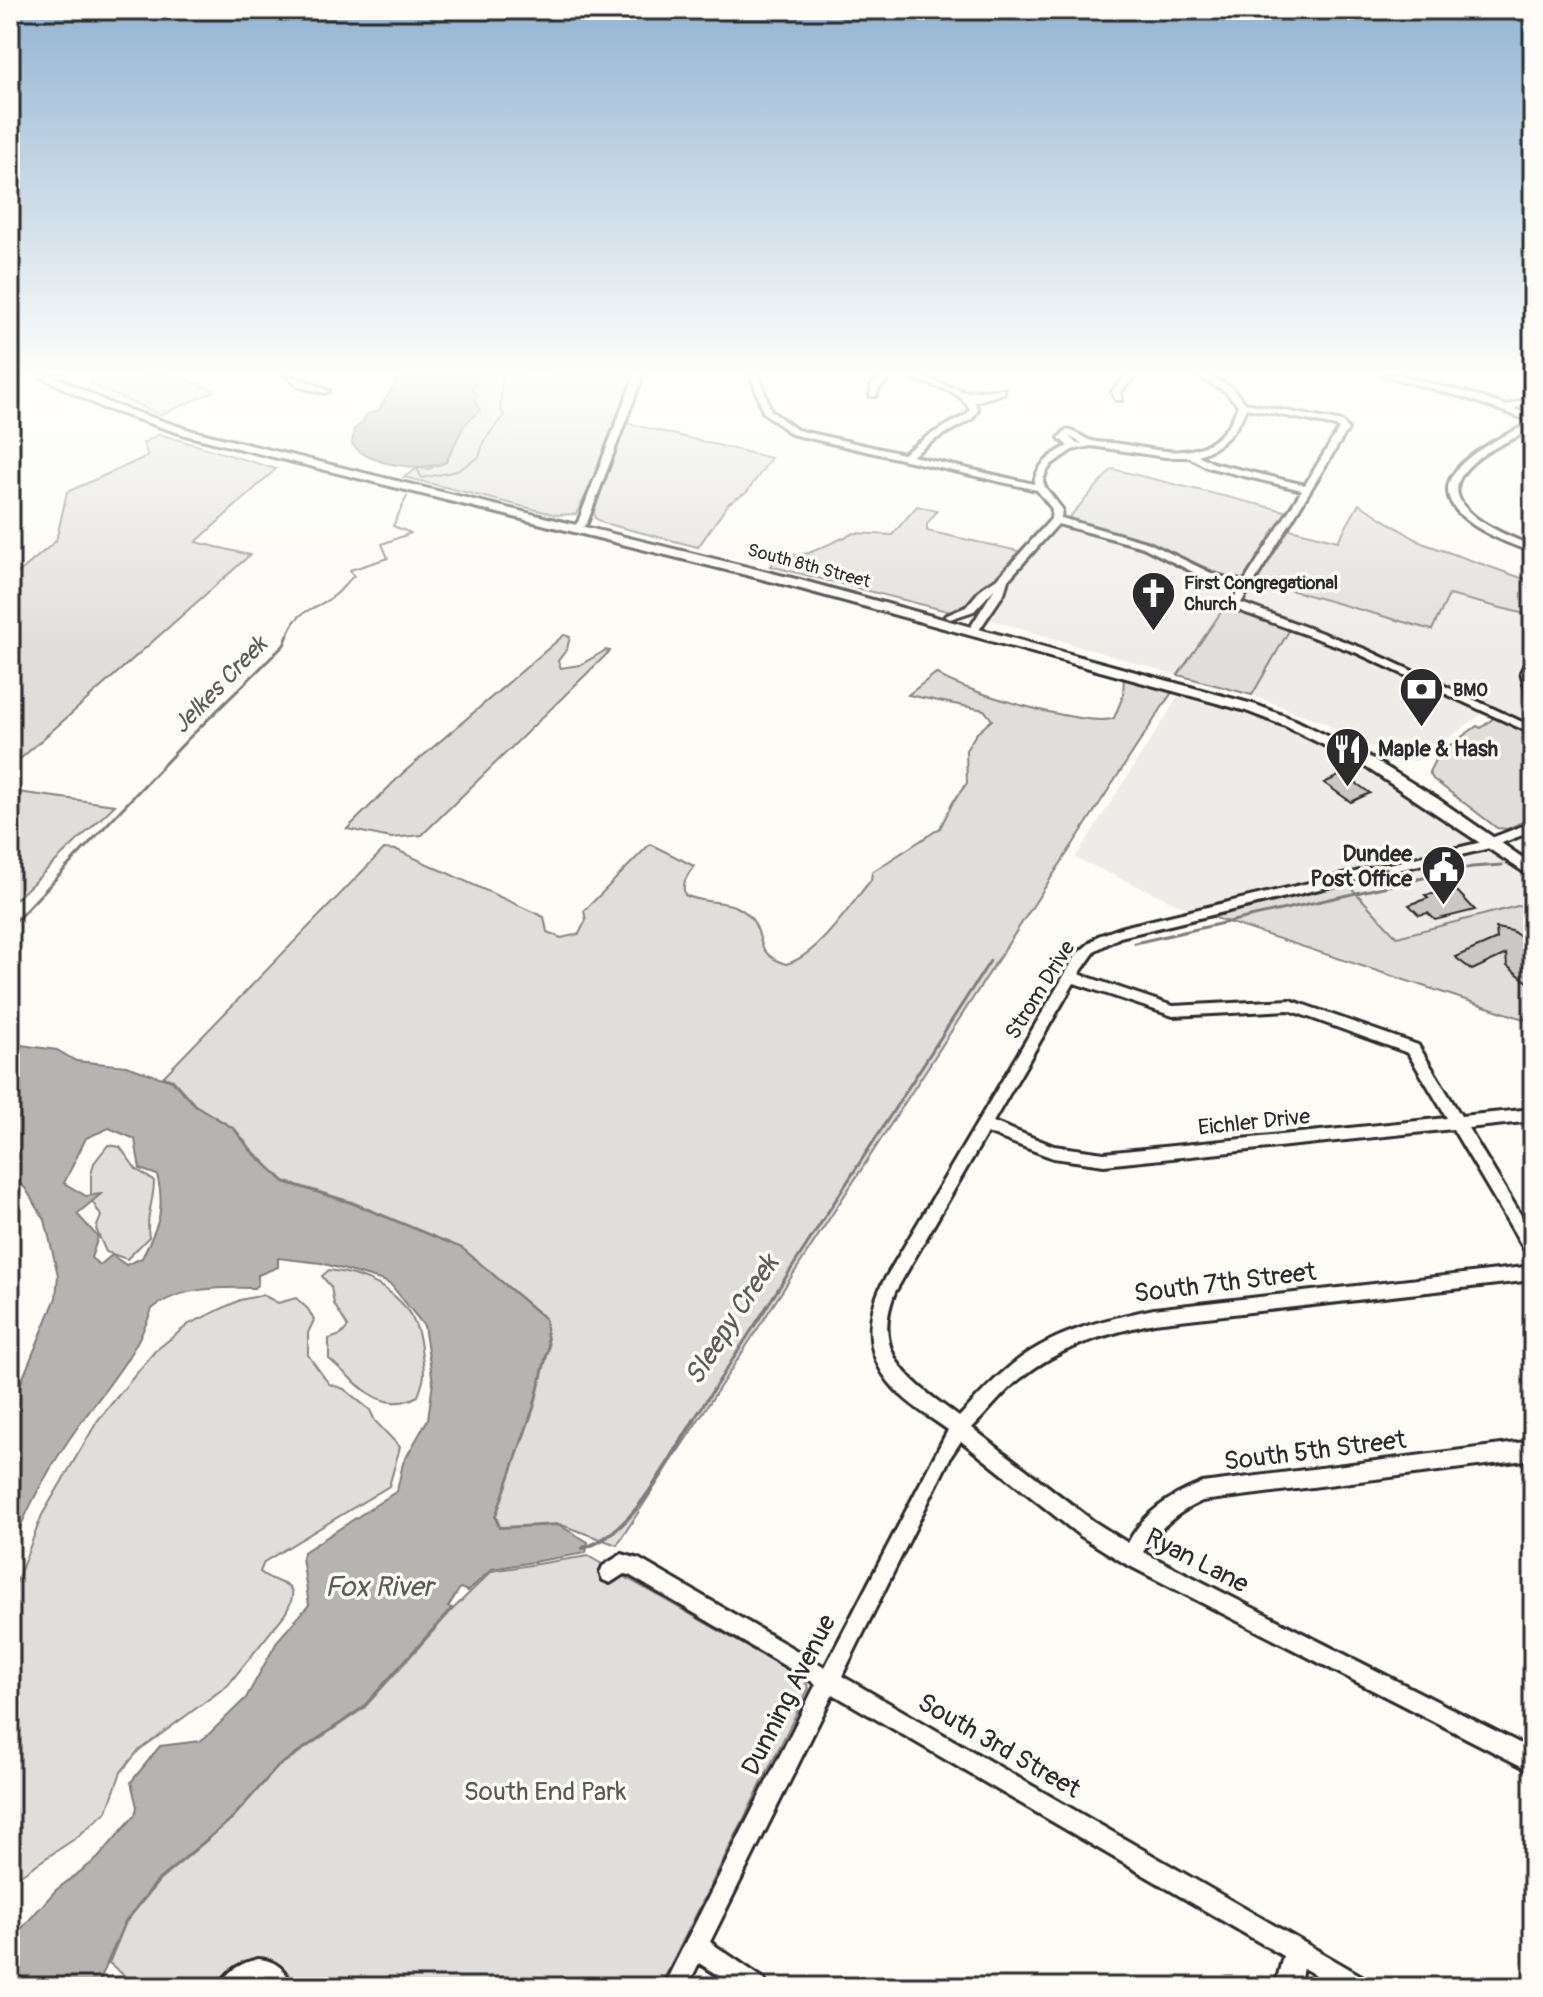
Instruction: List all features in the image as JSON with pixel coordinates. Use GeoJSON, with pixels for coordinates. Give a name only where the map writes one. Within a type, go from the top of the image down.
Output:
{"type":"FeatureCollection","features":[{"type":"Feature","properties":{"kind":"main road","name":"South 8th Street"},"geometry":{"type":"LineString","coordinates":[[337,468],[950,616],[976,628]]}},
{"type":"Feature","properties":{"kind":"main road","name":"South 8th Street"},"geometry":{"type":"LineString","coordinates":[[355,468],[976,628],[1234,702],[1289,721],[1340,744],[1496,840],[1533,859]]}},
{"type":"Feature","properties":{"kind":"main road","name":"South 8th Street"},"geometry":{"type":"LineString","coordinates":[[1496,840],[1533,873]]}},
{"type":"Feature","properties":{"kind":"street"},"geometry":{"type":"LineString","coordinates":[[579,526],[602,468]]}},
{"type":"Feature","properties":{"kind":"street"},"geometry":{"type":"LineString","coordinates":[[950,468],[1040,488],[1057,509],[1056,520],[1003,579],[986,590],[970,609],[950,616]]}},
{"type":"Feature","properties":{"kind":"street"},"geometry":{"type":"LineString","coordinates":[[1040,488],[1039,479],[1044,468]]}},
{"type":"Feature","properties":{"kind":"street"},"geometry":{"type":"LineString","coordinates":[[1223,468],[1306,488]]}},
{"type":"Feature","properties":{"kind":"street"},"geometry":{"type":"LineString","coordinates":[[1318,468],[1236,603],[1239,607],[1361,651],[1533,731]]}},
{"type":"Feature","properties":{"kind":"street"},"geometry":{"type":"LineString","coordinates":[[1463,468],[1454,484],[1456,502],[1480,527],[1533,549]]}},
{"type":"Feature","properties":{"kind":"street"},"geometry":{"type":"LineString","coordinates":[[1056,520],[1146,545],[1211,577],[1246,586]]}},
{"type":"Feature","properties":{"kind":"street"},"geometry":{"type":"LineString","coordinates":[[976,628],[982,614],[999,593],[1003,579]]}},
{"type":"Feature","properties":{"kind":"street"},"geometry":{"type":"LineString","coordinates":[[1533,659],[1526,672],[1533,694]]}},
{"type":"Feature","properties":{"kind":"street","name":"Strom Drive"},"geometry":{"type":"LineString","coordinates":[[880,1347],[878,1318],[886,1294],[1088,950],[1112,935],[1496,840],[1533,826]]}},
{"type":"Feature","properties":{"kind":"street"},"geometry":{"type":"LineString","coordinates":[[1071,977],[1173,1011],[1290,1005],[1394,1041],[1416,1052],[1533,1249]]}},
{"type":"Feature","properties":{"kind":"street","name":"Eichler Drive"},"geometry":{"type":"LineString","coordinates":[[984,1125],[1045,1150],[1104,1159],[1533,1115]]}},
{"type":"Feature","properties":{"kind":"street","name":"South 7th Street"},"geometry":{"type":"LineString","coordinates":[[958,1430],[992,1393],[1026,1364],[1073,1338],[1104,1327],[1154,1316],[1533,1273]]}},
{"type":"Feature","properties":{"kind":"street","name":"Ryan Lane"},"geometry":{"type":"LineString","coordinates":[[880,1347],[888,1365],[905,1387],[1086,1528],[1131,1556],[1533,1761]]}},
{"type":"Feature","properties":{"kind":"street","name":"Dunning Avenue"},"geometry":{"type":"LineString","coordinates":[[675,1987],[932,1474],[958,1430]]}},
{"type":"Feature","properties":{"kind":"street","name":"South 5th Street"},"geometry":{"type":"LineString","coordinates":[[1131,1556],[1141,1536],[1159,1516],[1202,1492],[1533,1450]]}},
{"type":"Feature","properties":{"kind":"street","name":"South 3rd Street"},"geometry":{"type":"LineString","coordinates":[[610,1573],[619,1565],[630,1565],[1359,1987]]}},
{"type":"Feature","properties":{"kind":"street"},"geometry":{"type":"LineString","coordinates":[[695,1946],[756,1987]]}},
{"type":"Feature","properties":{"kind":"street"},"geometry":{"type":"LineString","coordinates":[[1287,1987],[1296,1950]]}},
{"type":"Feature","properties":{"kind":"street"},"geometry":{"type":"LineString","coordinates":[[231,1987],[244,1974],[263,1970],[272,1973],[281,1987]]}},
{"type":"Feature","properties":{"kind":"shaded area"},"geometry":{"type":"Polygon","coordinates":[[[1058,525],[1146,548],[1236,588],[1177,675],[988,619],[1014,574],[1058,525]]]}},
{"type":"Feature","properties":{"kind":"shaded area"},"geometry":{"type":"Polygon","coordinates":[[[1254,580],[1432,630],[1449,595],[1533,616],[1533,652],[1517,670],[1533,714],[1533,724],[1527,724],[1367,651],[1241,603],[1254,580]]]}},
{"type":"Feature","properties":{"kind":"shaded area"},"geometry":{"type":"Polygon","coordinates":[[[1291,629],[1362,654],[1485,712],[1416,761],[1392,757],[1320,721],[1252,695],[1291,629]]]}},
{"type":"Feature","properties":{"kind":"shaded area"},"geometry":{"type":"Polygon","coordinates":[[[1182,691],[1240,708],[1333,745],[1475,840],[1189,909],[1075,858],[1182,691]]]}},
{"type":"Feature","properties":{"kind":"shaded area"},"geometry":{"type":"Polygon","coordinates":[[[1493,852],[1533,878],[1533,902],[1397,936],[1348,884],[1493,852]]]}},
{"type":"Feature","properties":{"kind":"green space"},"geometry":{"type":"Polygon","coordinates":[[[121,468],[276,469],[196,542],[250,555],[10,768],[10,580],[56,541],[67,492],[121,468]]]}},
{"type":"Feature","properties":{"kind":"green space"},"geometry":{"type":"Polygon","coordinates":[[[418,468],[600,468],[576,514],[557,515],[404,477],[418,468]]]}},
{"type":"Feature","properties":{"kind":"green space"},"geometry":{"type":"Polygon","coordinates":[[[610,468],[764,468],[747,492],[729,503],[698,547],[604,523],[595,518],[594,511],[610,468]]]}},
{"type":"Feature","properties":{"kind":"green space"},"geometry":{"type":"Polygon","coordinates":[[[1112,469],[1293,513],[1254,571],[1249,570],[1242,581],[1236,581],[1159,547],[1065,522],[1112,469]]]}},
{"type":"Feature","properties":{"kind":"green space"},"geometry":{"type":"Polygon","coordinates":[[[1359,504],[1422,543],[1533,582],[1533,616],[1449,595],[1432,630],[1255,580],[1286,528],[1338,541],[1359,504]]]}},
{"type":"Feature","properties":{"kind":"green space"},"geometry":{"type":"Polygon","coordinates":[[[917,506],[937,511],[927,524],[927,531],[1019,551],[994,579],[955,613],[770,566],[779,558],[809,553],[854,533],[892,535],[917,506]]]}},
{"type":"Feature","properties":{"kind":"green space"},"geometry":{"type":"Polygon","coordinates":[[[1226,605],[1290,629],[1252,695],[1178,675],[1226,605]]]}},
{"type":"Feature","properties":{"kind":"green space"},"geometry":{"type":"Polygon","coordinates":[[[564,635],[570,637],[567,649],[558,661],[561,668],[580,665],[606,650],[610,651],[422,835],[391,838],[347,829],[403,773],[564,635]]]}},
{"type":"Feature","properties":{"kind":"green space"},"geometry":{"type":"Polygon","coordinates":[[[936,673],[995,698],[1053,713],[1101,720],[1114,718],[1123,696],[1124,676],[1174,689],[617,1545],[559,1524],[500,1527],[496,1516],[534,1408],[549,1348],[545,1318],[462,1248],[352,1202],[284,1181],[235,1129],[195,1105],[173,1080],[163,1077],[384,849],[397,850],[544,917],[547,932],[561,938],[579,934],[586,920],[584,911],[650,844],[694,866],[684,883],[685,895],[736,907],[755,924],[768,954],[786,964],[798,959],[833,928],[871,880],[872,872],[940,828],[967,783],[966,750],[976,734],[992,720],[984,710],[908,695],[936,673]]]}},
{"type":"Feature","properties":{"kind":"green space"},"geometry":{"type":"Polygon","coordinates":[[[1495,717],[1533,735],[1533,817],[1507,829],[1497,828],[1433,779],[1429,772],[1438,754],[1495,717]]]}},
{"type":"Feature","properties":{"kind":"green space"},"geometry":{"type":"Polygon","coordinates":[[[10,791],[115,805],[10,905],[10,791]]]}},
{"type":"Feature","properties":{"kind":"green space"},"geometry":{"type":"Polygon","coordinates":[[[1344,880],[1397,937],[1533,902],[1533,1022],[1203,914],[1344,880]]]}},
{"type":"Feature","properties":{"kind":"green space"},"geometry":{"type":"Polygon","coordinates":[[[108,1145],[120,1147],[136,1169],[154,1181],[149,1237],[127,1259],[106,1252],[96,1229],[101,1216],[91,1199],[94,1163],[108,1145]]]}},
{"type":"Feature","properties":{"kind":"green space"},"geometry":{"type":"Polygon","coordinates":[[[329,1270],[377,1284],[402,1303],[417,1331],[424,1368],[418,1396],[392,1402],[380,1399],[329,1359],[329,1339],[341,1335],[348,1327],[334,1304],[331,1287],[322,1276],[329,1270]]]}},
{"type":"Feature","properties":{"kind":"green space"},"geometry":{"type":"Polygon","coordinates":[[[263,1295],[278,1303],[296,1298],[308,1309],[314,1320],[308,1333],[308,1355],[329,1384],[344,1389],[370,1410],[375,1421],[400,1447],[389,1486],[264,1562],[260,1572],[291,1590],[285,1614],[228,1685],[138,1751],[121,1772],[107,1811],[76,1838],[10,1882],[10,1599],[42,1515],[98,1420],[155,1351],[189,1324],[240,1300],[263,1295]]]}},
{"type":"Feature","properties":{"kind":"green space","name":"South End Park"},"geometry":{"type":"Polygon","coordinates":[[[588,1556],[804,1679],[809,1688],[660,1987],[292,1987],[280,1966],[260,1959],[241,1966],[221,1987],[138,1987],[109,1963],[126,1922],[159,1881],[232,1819],[278,1767],[364,1708],[453,1609],[492,1571],[588,1556]]]}},
{"type":"Feature","properties":{"kind":"water","name":"Fox River"},"geometry":{"type":"Polygon","coordinates":[[[13,1028],[21,1045],[57,1050],[76,1061],[126,1066],[172,1081],[195,1105],[234,1129],[251,1151],[284,1182],[351,1203],[462,1248],[545,1319],[548,1348],[533,1408],[495,1517],[499,1528],[559,1525],[588,1542],[586,1553],[492,1569],[468,1591],[460,1588],[448,1607],[452,1608],[363,1707],[278,1766],[231,1819],[158,1880],[125,1921],[97,1987],[10,1987],[10,1935],[23,1927],[56,1890],[98,1858],[135,1815],[137,1807],[131,1782],[160,1746],[200,1741],[246,1698],[278,1640],[309,1605],[302,1557],[304,1552],[397,1491],[403,1463],[428,1419],[433,1382],[424,1326],[392,1286],[384,1281],[321,1263],[278,1258],[278,1267],[258,1275],[258,1284],[254,1288],[215,1288],[174,1296],[152,1309],[128,1357],[48,1473],[23,1520],[10,1553],[10,1409],[56,1298],[58,1275],[45,1220],[25,1188],[10,1176],[10,1029],[13,1028]],[[109,1128],[86,1138],[64,1183],[86,1196],[101,1194],[77,1214],[98,1237],[91,1258],[100,1265],[112,1255],[126,1265],[142,1258],[159,1218],[161,1198],[157,1175],[140,1169],[135,1139],[109,1128]]]}},
{"type":"Feature","properties":{"kind":"building","name":"Maple & Hash"},"geometry":{"type":"Polygon","coordinates":[[[1343,774],[1370,793],[1351,802],[1324,783],[1343,774]]]}},
{"type":"Feature","properties":{"kind":"building","name":"Dundee Post Office"},"geometry":{"type":"Polygon","coordinates":[[[1457,891],[1475,910],[1435,920],[1428,913],[1419,915],[1409,905],[1428,898],[1425,895],[1457,891]]]}},
{"type":"Feature","properties":{"kind":"building"},"geometry":{"type":"Polygon","coordinates":[[[1496,928],[1512,931],[1530,944],[1533,986],[1507,966],[1506,954],[1472,970],[1455,957],[1497,939],[1496,928]]]}},
{"type":"Feature","properties":{"kind":"waterway"},"geometry":{"type":"LineString","coordinates":[[417,468],[422,478],[461,468]]}},
{"type":"Feature","properties":{"kind":"waterway","name":"Jelkes Creek"},"geometry":{"type":"LineString","coordinates":[[287,637],[301,615],[335,595],[354,576],[350,570],[388,558],[382,544],[411,533],[393,526],[407,496]]}},
{"type":"Feature","properties":{"kind":"waterway","name":"Jelkes Creek"},"geometry":{"type":"LineString","coordinates":[[10,927],[188,739],[284,645],[288,635]]}},
{"type":"Feature","properties":{"kind":"waterway","name":"Sleepy Creek"},"geometry":{"type":"LineString","coordinates":[[1135,943],[1472,867],[1502,865]]}},
{"type":"Feature","properties":{"kind":"waterway","name":"Sleepy Creek"},"geometry":{"type":"LineString","coordinates":[[693,1421],[990,961]]}},
{"type":"Feature","properties":{"kind":"waterway","name":"Sleepy Creek"},"geometry":{"type":"LineString","coordinates":[[583,1548],[618,1528],[633,1512],[648,1494],[695,1419]]}},
{"type":"Feature","properties":{"kind":"place","name":"First Congregational Church"},"geometry":{"type":"Point","coordinates":[1153,632]}},
{"type":"Feature","properties":{"kind":"place","name":"BMO"},"geometry":{"type":"Point","coordinates":[1422,729]}},
{"type":"Feature","properties":{"kind":"place","name":"Maple & Hash"},"geometry":{"type":"Point","coordinates":[1347,788]}},
{"type":"Feature","properties":{"kind":"place","name":"Dundee Post Office"},"geometry":{"type":"Point","coordinates":[1443,906]}}]}
